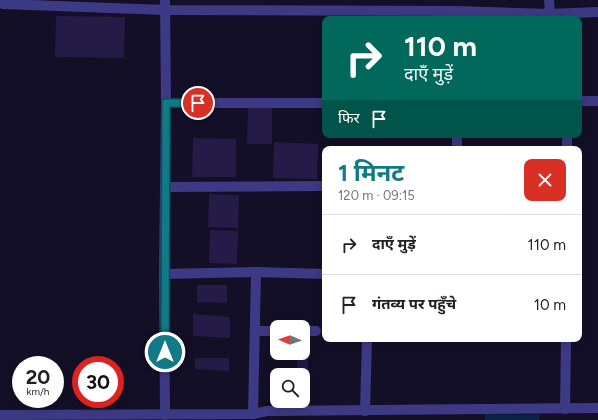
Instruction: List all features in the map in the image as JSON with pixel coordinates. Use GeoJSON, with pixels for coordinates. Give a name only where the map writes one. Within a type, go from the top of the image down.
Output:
{"type":"FeatureCollection","features":[{"type":"Feature","properties":{"kind":"street"},"geometry":{"type":"LineString","coordinates":[[548,0],[550,14]]}},
{"type":"Feature","properties":{"kind":"street"},"geometry":{"type":"LineString","coordinates":[[3,4],[165,5],[456,15],[598,12]]}},
{"type":"Feature","properties":{"kind":"street"},"geometry":{"type":"LineString","coordinates":[[165,5],[165,415]]}},
{"type":"Feature","properties":{"kind":"street"},"geometry":{"type":"LineString","coordinates":[[582,101],[598,101]]}},
{"type":"Feature","properties":{"kind":"street"},"geometry":{"type":"LineString","coordinates":[[166,103],[322,103]]}},
{"type":"Feature","properties":{"kind":"street"},"geometry":{"type":"LineString","coordinates":[[166,187],[322,186]]}},
{"type":"Feature","properties":{"kind":"street"},"geometry":{"type":"LineString","coordinates":[[164,274],[256,272],[322,274]]}},
{"type":"Feature","properties":{"kind":"street"},"geometry":{"type":"LineString","coordinates":[[253,414],[256,272]]}},
{"type":"Feature","properties":{"kind":"street"},"geometry":{"type":"LineString","coordinates":[[255,331],[270,331]]}},
{"type":"Feature","properties":{"kind":"street"},"geometry":{"type":"LineString","coordinates":[[310,332],[316,332]]}},
{"type":"Feature","properties":{"kind":"street"},"geometry":{"type":"LineString","coordinates":[[365,411],[367,342]]}},
{"type":"Feature","properties":{"kind":"street"},"geometry":{"type":"LineString","coordinates":[[565,409],[566,342]]}},
{"type":"Feature","properties":{"kind":"street"},"geometry":{"type":"LineString","coordinates":[[0,415],[253,414],[267,416],[365,411],[598,408]]}},
{"type":"Feature","properties":{"kind":"water"},"geometry":{"type":"Polygon","coordinates":[[[485,414],[540,415],[539,420],[485,420],[485,414]]]}},
{"type":"Feature","properties":{"kind":"building"},"geometry":{"type":"Polygon","coordinates":[[[56,16],[125,17],[124,58],[55,57],[56,16]]]}},
{"type":"Feature","properties":{"kind":"building"},"geometry":{"type":"Polygon","coordinates":[[[248,106],[272,107],[272,144],[247,144],[248,106]]]}},
{"type":"Feature","properties":{"kind":"building"},"geometry":{"type":"Polygon","coordinates":[[[193,138],[236,139],[236,177],[192,177],[193,138]]]}},
{"type":"Feature","properties":{"kind":"building"},"geometry":{"type":"Polygon","coordinates":[[[274,142],[318,144],[317,179],[273,178],[274,142]]]}},
{"type":"Feature","properties":{"kind":"building"},"geometry":{"type":"Polygon","coordinates":[[[209,194],[239,195],[238,228],[208,227],[209,194]]]}},
{"type":"Feature","properties":{"kind":"building"},"geometry":{"type":"Polygon","coordinates":[[[210,230],[238,231],[237,264],[209,263],[210,230]]]}},
{"type":"Feature","properties":{"kind":"building"},"geometry":{"type":"Polygon","coordinates":[[[197,285],[227,285],[227,303],[197,302],[197,285]]]}},
{"type":"Feature","properties":{"kind":"building"},"geometry":{"type":"Polygon","coordinates":[[[193,314],[230,317],[230,338],[193,336],[193,314]]]}},
{"type":"Feature","properties":{"kind":"building"},"geometry":{"type":"Polygon","coordinates":[[[195,358],[229,358],[229,371],[195,369],[195,358]]]}},
{"type":"Feature","properties":{"kind":"building"},"geometry":{"type":"Polygon","coordinates":[[[297,360],[308,360],[308,368],[297,368],[297,360]]]}},
{"type":"Feature","properties":{"kind":"route"},"geometry":{"type":"LineString","coordinates":[[165,352],[164,274],[166,103],[198,103]]}}]}
